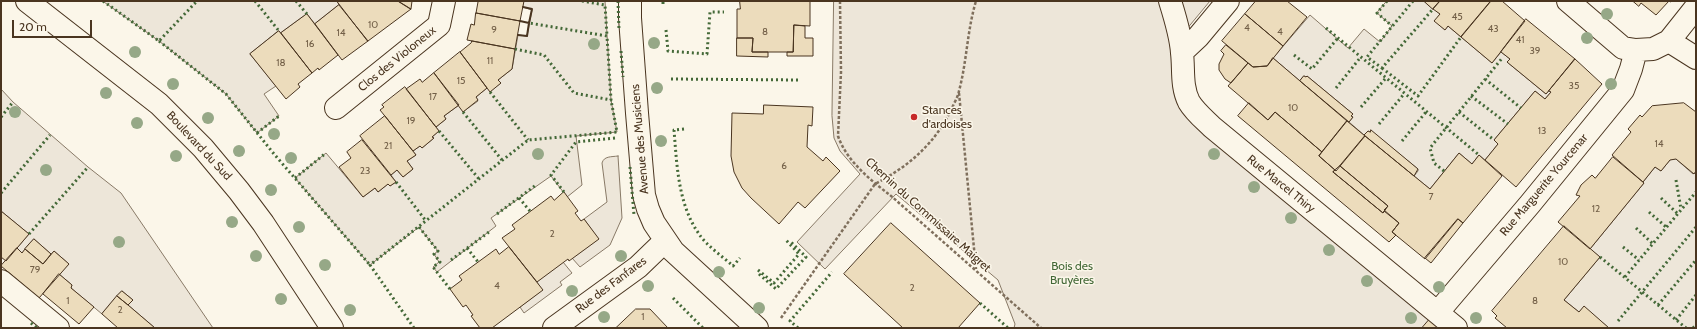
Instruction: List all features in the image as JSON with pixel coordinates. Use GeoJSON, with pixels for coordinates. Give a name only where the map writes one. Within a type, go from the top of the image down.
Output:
{"type":"FeatureCollection","features":[{"type":"Feature","properties":{"kind":"street","name":"Boulevard du Sud"},"geometry":{"type":"LineString","coordinates":[[27,1],[159,104],[203,148],[263,222],[332,328]]}},
{"type":"Feature","properties":{"kind":"street","name":"Clos des Violoneux"},"geometry":{"type":"LineString","coordinates":[[336,108],[439,25],[444,1]]}},
{"type":"Feature","properties":{"kind":"street","name":"Avenue des Musiciens"},"geometry":{"type":"LineString","coordinates":[[630,1],[630,18],[644,195],[654,223],[673,251],[757,328]]}},
{"type":"Feature","properties":{"kind":"street","name":"Rue Marcel Thiry"},"geometry":{"type":"LineString","coordinates":[[1170,1],[1182,52],[1182,75],[1186,92],[1189,102],[1197,112],[1212,127],[1456,328]]}},
{"type":"Feature","properties":{"kind":"street"},"geometry":{"type":"LineString","coordinates":[[1182,52],[1198,37],[1228,1]]}},
{"type":"Feature","properties":{"kind":"street"},"geometry":{"type":"LineString","coordinates":[[1568,1],[1623,48],[1636,50],[1653,49],[1669,41],[1696,7]]}},
{"type":"Feature","properties":{"kind":"street"},"geometry":{"type":"LineString","coordinates":[[1669,41],[1696,58]]}},
{"type":"Feature","properties":{"kind":"street","name":"Rue Marguerite Yourcenar"},"geometry":{"type":"LineString","coordinates":[[1438,312],[1530,204],[1623,90],[1636,50]]}},
{"type":"Feature","properties":{"kind":"street","name":"Rue des Fanfares"},"geometry":{"type":"LineString","coordinates":[[554,328],[638,267],[665,241]]}},
{"type":"Feature","properties":{"kind":"street"},"geometry":{"type":"LineString","coordinates":[[1,281],[58,328]]}},
{"type":"Feature","properties":{"kind":"path","name":"Chemin du Commissaire Maigret"},"geometry":{"type":"LineString","coordinates":[[840,1],[838,136],[841,145],[875,184],[890,195],[1041,328]]}},
{"type":"Feature","properties":{"kind":"path"},"geometry":{"type":"LineString","coordinates":[[976,1],[970,20],[959,92],[976,270]]}},
{"type":"Feature","properties":{"kind":"path"},"geometry":{"type":"LineString","coordinates":[[781,318],[875,184],[898,171],[918,156],[941,129],[959,92]]}},
{"type":"Feature","properties":{"kind":"green space"},"geometry":{"type":"Polygon","coordinates":[[[103,1],[337,1],[339,5],[315,24],[307,14],[281,33],[278,31],[250,54],[276,86],[264,94],[279,116],[257,133],[226,94],[159,41],[103,1]]]}},
{"type":"Feature","properties":{"kind":"green space"},"geometry":{"type":"Polygon","coordinates":[[[524,1],[605,1],[611,100],[617,132],[576,136],[582,185],[567,197],[551,176],[491,218],[496,226],[437,272],[433,267],[439,262],[434,254],[438,251],[419,227],[370,265],[295,178],[326,153],[363,197],[375,188],[378,192],[388,184],[390,186],[396,182],[391,175],[397,170],[403,177],[413,169],[407,161],[416,155],[413,151],[420,146],[422,148],[434,138],[432,137],[439,131],[436,127],[446,119],[444,116],[459,105],[464,111],[478,101],[476,97],[487,88],[490,91],[501,83],[498,80],[512,69],[518,35],[527,36],[532,10],[523,7],[524,1]]]}},
{"type":"Feature","properties":{"kind":"green space","name":"Bois des Bruyères"},"geometry":{"type":"Polygon","coordinates":[[[834,1],[1210,1],[1171,48],[1180,92],[1447,328],[1014,328],[1015,324],[998,280],[896,194],[825,269],[797,242],[860,174],[840,151],[834,138],[832,116],[834,1]]]}},
{"type":"Feature","properties":{"kind":"green space"},"geometry":{"type":"Polygon","coordinates":[[[1387,1],[1424,1],[1440,14],[1435,21],[1445,30],[1448,26],[1492,63],[1501,52],[1510,59],[1507,62],[1546,94],[1549,91],[1551,92],[1545,99],[1535,91],[1494,140],[1498,144],[1485,160],[1479,155],[1472,164],[1459,153],[1430,189],[1414,176],[1418,169],[1371,131],[1368,131],[1364,135],[1349,122],[1353,117],[1351,116],[1353,114],[1307,76],[1304,76],[1300,81],[1273,58],[1310,15],[1348,48],[1364,29],[1380,42],[1392,26],[1377,13],[1387,1]]]}},
{"type":"Feature","properties":{"kind":"green space"},"geometry":{"type":"Polygon","coordinates":[[[1,89],[13,102],[88,167],[121,193],[213,328],[155,328],[128,305],[133,300],[122,291],[102,314],[71,288],[72,285],[59,274],[69,264],[54,251],[51,254],[34,239],[22,253],[17,248],[29,234],[1,211],[1,89]]]}},
{"type":"Feature","properties":{"kind":"green space"},"geometry":{"type":"Polygon","coordinates":[[[618,156],[622,218],[610,245],[580,267],[572,258],[598,239],[584,219],[607,202],[602,163],[606,158],[618,156]]]}},
{"type":"Feature","properties":{"kind":"green space"},"geometry":{"type":"Polygon","coordinates":[[[1676,159],[1693,174],[1696,171],[1696,328],[1609,328],[1584,307],[1579,312],[1564,300],[1600,257],[1590,249],[1644,183],[1643,182],[1655,167],[1661,171],[1670,160],[1676,159]]]}},
{"type":"Feature","properties":{"kind":"green space"},"geometry":{"type":"Polygon","coordinates":[[[563,262],[572,273],[560,282],[562,285],[524,313],[520,307],[542,290],[537,282],[563,262]]]}},
{"type":"Feature","properties":{"kind":"building"},"geometry":{"type":"Polygon","coordinates":[[[337,1],[398,1],[411,9],[368,41],[337,1]]]}},
{"type":"Feature","properties":{"kind":"building"},"geometry":{"type":"Polygon","coordinates":[[[398,1],[412,1],[411,9],[398,1]]]}},
{"type":"Feature","properties":{"kind":"building"},"geometry":{"type":"Polygon","coordinates":[[[471,1],[524,1],[520,21],[476,13],[478,2],[471,1]]]}},
{"type":"Feature","properties":{"kind":"building"},"geometry":{"type":"Polygon","coordinates":[[[740,1],[810,1],[810,26],[794,25],[793,52],[752,52],[753,38],[737,38],[737,9],[740,9],[740,1]]]}},
{"type":"Feature","properties":{"kind":"building"},"geometry":{"type":"Polygon","coordinates":[[[1256,1],[1287,1],[1307,17],[1283,46],[1245,14],[1256,1]]]}},
{"type":"Feature","properties":{"kind":"building"},"geometry":{"type":"Polygon","coordinates":[[[1424,1],[1440,1],[1433,9],[1424,1]]]}},
{"type":"Feature","properties":{"kind":"building"},"geometry":{"type":"Polygon","coordinates":[[[1440,1],[1491,1],[1461,37],[1448,26],[1445,30],[1434,21],[1440,14],[1433,9],[1440,1]]]}},
{"type":"Feature","properties":{"kind":"building"},"geometry":{"type":"Polygon","coordinates":[[[1491,1],[1502,1],[1525,21],[1492,63],[1461,37],[1491,1]]]}},
{"type":"Feature","properties":{"kind":"building"},"geometry":{"type":"Polygon","coordinates":[[[1633,1],[1669,1],[1656,15],[1641,3],[1639,6],[1633,1]]]}},
{"type":"Feature","properties":{"kind":"building"},"geometry":{"type":"Polygon","coordinates":[[[339,5],[368,41],[342,60],[315,24],[339,5]]]}},
{"type":"Feature","properties":{"kind":"building"},"geometry":{"type":"Polygon","coordinates":[[[476,13],[520,21],[515,49],[467,40],[471,24],[474,25],[476,13]]]}},
{"type":"Feature","properties":{"kind":"building"},"geometry":{"type":"Polygon","coordinates":[[[307,14],[338,55],[319,70],[318,68],[312,73],[281,33],[307,14]]]}},
{"type":"Feature","properties":{"kind":"building"},"geometry":{"type":"Polygon","coordinates":[[[1245,14],[1283,46],[1267,66],[1253,67],[1222,41],[1245,14]]]}},
{"type":"Feature","properties":{"kind":"building"},"geometry":{"type":"Polygon","coordinates":[[[1526,19],[1575,59],[1546,94],[1507,62],[1510,59],[1501,52],[1526,19]]]}},
{"type":"Feature","properties":{"kind":"building"},"geometry":{"type":"Polygon","coordinates":[[[794,25],[805,26],[805,38],[813,38],[813,56],[787,56],[787,52],[793,52],[794,25]]]}},
{"type":"Feature","properties":{"kind":"building"},"geometry":{"type":"Polygon","coordinates":[[[279,31],[312,73],[298,84],[300,87],[286,99],[250,54],[279,31]]]}},
{"type":"Feature","properties":{"kind":"building"},"geometry":{"type":"Polygon","coordinates":[[[737,38],[753,38],[752,52],[768,52],[768,57],[737,56],[737,38]]]}},
{"type":"Feature","properties":{"kind":"building"},"geometry":{"type":"Polygon","coordinates":[[[472,41],[515,49],[512,69],[498,80],[501,83],[490,92],[460,52],[472,41]]]}},
{"type":"Feature","properties":{"kind":"building"},"geometry":{"type":"Polygon","coordinates":[[[1226,45],[1248,63],[1231,83],[1225,79],[1219,70],[1219,64],[1224,54],[1221,51],[1226,45]]]}},
{"type":"Feature","properties":{"kind":"building"},"geometry":{"type":"Polygon","coordinates":[[[460,52],[487,88],[476,97],[478,100],[463,112],[434,73],[460,52]]]}},
{"type":"Feature","properties":{"kind":"building"},"geometry":{"type":"Polygon","coordinates":[[[1273,58],[1347,121],[1322,152],[1275,112],[1268,120],[1228,86],[1248,63],[1253,67],[1267,66],[1273,58]]]}},
{"type":"Feature","properties":{"kind":"building"},"geometry":{"type":"Polygon","coordinates":[[[1575,59],[1602,84],[1516,187],[1485,160],[1498,144],[1494,140],[1535,91],[1545,99],[1551,92],[1549,91],[1575,59]]]}},
{"type":"Feature","properties":{"kind":"building"},"geometry":{"type":"Polygon","coordinates":[[[434,73],[459,105],[444,116],[446,119],[436,127],[406,89],[420,79],[422,82],[434,73]]]}},
{"type":"Feature","properties":{"kind":"building"},"geometry":{"type":"Polygon","coordinates":[[[1304,76],[1307,76],[1353,114],[1351,116],[1353,117],[1349,122],[1300,81],[1304,76]]]}},
{"type":"Feature","properties":{"kind":"building"},"geometry":{"type":"Polygon","coordinates":[[[405,87],[439,131],[432,137],[434,138],[422,148],[420,146],[413,151],[380,110],[384,107],[382,105],[405,87]]]}},
{"type":"Feature","properties":{"kind":"building"},"geometry":{"type":"Polygon","coordinates":[[[1249,103],[1268,120],[1275,112],[1322,152],[1319,156],[1335,170],[1333,172],[1383,213],[1384,211],[1399,223],[1392,232],[1396,235],[1389,242],[1238,116],[1249,103]]]}},
{"type":"Feature","properties":{"kind":"building"},"geometry":{"type":"Polygon","coordinates":[[[1684,103],[1696,112],[1696,171],[1694,174],[1676,159],[1670,160],[1661,171],[1655,167],[1643,182],[1612,155],[1631,132],[1628,129],[1640,115],[1642,117],[1652,106],[1684,103]]]}},
{"type":"Feature","properties":{"kind":"building"},"geometry":{"type":"Polygon","coordinates":[[[764,105],[813,107],[812,126],[808,125],[807,147],[823,161],[826,157],[840,171],[805,208],[798,202],[779,224],[742,188],[734,172],[731,156],[732,113],[763,114],[764,105]]]}},
{"type":"Feature","properties":{"kind":"building"},"geometry":{"type":"Polygon","coordinates":[[[385,116],[416,155],[407,161],[413,169],[403,177],[397,170],[391,175],[360,136],[385,116]]]}},
{"type":"Feature","properties":{"kind":"building"},"geometry":{"type":"Polygon","coordinates":[[[1347,121],[1365,136],[1336,171],[1319,156],[1347,121]]]}},
{"type":"Feature","properties":{"kind":"building"},"geometry":{"type":"Polygon","coordinates":[[[1371,130],[1418,169],[1414,176],[1364,135],[1371,130]]]}},
{"type":"Feature","properties":{"kind":"building"},"geometry":{"type":"Polygon","coordinates":[[[1365,136],[1430,189],[1459,153],[1472,164],[1479,155],[1502,176],[1463,223],[1458,219],[1425,259],[1392,232],[1399,223],[1384,210],[1388,206],[1340,166],[1365,136]]]}},
{"type":"Feature","properties":{"kind":"building"},"geometry":{"type":"Polygon","coordinates":[[[362,140],[396,182],[390,186],[388,184],[378,192],[375,188],[363,197],[339,167],[351,158],[347,152],[362,140]]]}},
{"type":"Feature","properties":{"kind":"building"},"geometry":{"type":"Polygon","coordinates":[[[1613,157],[1644,183],[1590,249],[1558,222],[1580,196],[1576,195],[1581,185],[1592,175],[1595,178],[1613,157]]]}},
{"type":"Feature","properties":{"kind":"building"},"geometry":{"type":"Polygon","coordinates":[[[1340,166],[1388,206],[1383,213],[1333,172],[1340,166]]]}},
{"type":"Feature","properties":{"kind":"building"},"geometry":{"type":"Polygon","coordinates":[[[564,192],[578,211],[575,213],[581,221],[584,219],[599,239],[569,261],[568,259],[537,282],[502,238],[515,229],[512,225],[551,196],[554,200],[564,192]]]}},
{"type":"Feature","properties":{"kind":"building"},"geometry":{"type":"Polygon","coordinates":[[[1,211],[29,234],[6,261],[1,257],[1,211]]]}},
{"type":"Feature","properties":{"kind":"building"},"geometry":{"type":"Polygon","coordinates":[[[1458,219],[1463,223],[1431,263],[1425,258],[1458,219]]]}},
{"type":"Feature","properties":{"kind":"building"},"geometry":{"type":"Polygon","coordinates":[[[891,223],[980,303],[958,328],[903,328],[844,274],[891,223]]]}},
{"type":"Feature","properties":{"kind":"building"},"geometry":{"type":"Polygon","coordinates":[[[1564,226],[1600,257],[1564,300],[1579,312],[1584,306],[1609,328],[1507,328],[1495,318],[1497,316],[1492,311],[1564,226]]]}},
{"type":"Feature","properties":{"kind":"building"},"geometry":{"type":"Polygon","coordinates":[[[34,239],[51,254],[43,264],[25,249],[34,239]]]}},
{"type":"Feature","properties":{"kind":"building"},"geometry":{"type":"Polygon","coordinates":[[[509,247],[543,290],[492,328],[480,328],[471,316],[473,315],[466,305],[463,307],[450,289],[462,280],[459,276],[496,249],[499,254],[509,247]]]}},
{"type":"Feature","properties":{"kind":"building"},"geometry":{"type":"Polygon","coordinates":[[[17,248],[22,253],[25,249],[43,264],[54,251],[69,264],[39,298],[1,266],[17,248]]]}},
{"type":"Feature","properties":{"kind":"building"},"geometry":{"type":"Polygon","coordinates":[[[59,274],[72,285],[71,288],[94,307],[79,324],[43,294],[59,274]]]}},
{"type":"Feature","properties":{"kind":"building"},"geometry":{"type":"Polygon","coordinates":[[[122,291],[133,300],[128,305],[117,296],[122,291]]]}},
{"type":"Feature","properties":{"kind":"building"},"geometry":{"type":"Polygon","coordinates":[[[117,296],[155,328],[118,328],[102,314],[117,296]]]}},
{"type":"Feature","properties":{"kind":"building"},"geometry":{"type":"Polygon","coordinates":[[[636,309],[650,309],[668,328],[616,328],[636,309]]]}},
{"type":"Feature","properties":{"kind":"building"},"geometry":{"type":"Polygon","coordinates":[[[1429,320],[1439,328],[1422,328],[1429,320]]]}},
{"type":"Feature","properties":{"kind":"hedge"},"geometry":{"type":"LineString","coordinates":[[103,1],[159,41],[197,1]]}},
{"type":"Feature","properties":{"kind":"hedge"},"geometry":{"type":"LineString","coordinates":[[255,1],[279,31]]}},
{"type":"Feature","properties":{"kind":"hedge"},"geometry":{"type":"LineString","coordinates":[[296,1],[307,14]]}},
{"type":"Feature","properties":{"kind":"hedge"},"geometry":{"type":"LineString","coordinates":[[582,1],[605,5],[607,36]]}},
{"type":"Feature","properties":{"kind":"hedge"},"geometry":{"type":"LineString","coordinates":[[618,1],[619,30]]}},
{"type":"Feature","properties":{"kind":"hedge"},"geometry":{"type":"LineString","coordinates":[[1387,1],[1377,13],[1392,26]]}},
{"type":"Feature","properties":{"kind":"hedge"},"geometry":{"type":"LineString","coordinates":[[1413,1],[1367,57],[1382,68],[1433,9]]}},
{"type":"Feature","properties":{"kind":"hedge"},"geometry":{"type":"LineString","coordinates":[[666,30],[668,51],[707,54],[710,12],[724,12]]}},
{"type":"Feature","properties":{"kind":"hedge"},"geometry":{"type":"LineString","coordinates":[[515,49],[544,55],[574,93],[611,100],[607,36],[529,23]]}},
{"type":"Feature","properties":{"kind":"hedge"},"geometry":{"type":"LineString","coordinates":[[1326,28],[1479,155]]}},
{"type":"Feature","properties":{"kind":"hedge"},"geometry":{"type":"LineString","coordinates":[[1382,68],[1418,96],[1461,37]]}},
{"type":"Feature","properties":{"kind":"hedge"},"geometry":{"type":"LineString","coordinates":[[1294,55],[1312,69],[1337,39]]}},
{"type":"Feature","properties":{"kind":"hedge"},"geometry":{"type":"LineString","coordinates":[[159,41],[226,94],[274,154],[370,265]]}},
{"type":"Feature","properties":{"kind":"hedge"},"geometry":{"type":"LineString","coordinates":[[621,51],[623,77]]}},
{"type":"Feature","properties":{"kind":"hedge"},"geometry":{"type":"LineString","coordinates":[[1444,171],[1434,163],[1430,148],[1503,57]]}},
{"type":"Feature","properties":{"kind":"hedge"},"geometry":{"type":"LineString","coordinates":[[1336,88],[1360,58]]}},
{"type":"Feature","properties":{"kind":"hedge"},"geometry":{"type":"LineString","coordinates":[[671,79],[801,80]]}},
{"type":"Feature","properties":{"kind":"hedge"},"geometry":{"type":"LineString","coordinates":[[1361,107],[1385,79]]}},
{"type":"Feature","properties":{"kind":"hedge"},"geometry":{"type":"LineString","coordinates":[[1485,79],[1521,108]]}},
{"type":"Feature","properties":{"kind":"hedge"},"geometry":{"type":"LineString","coordinates":[[490,92],[528,140]]}},
{"type":"Feature","properties":{"kind":"hedge"},"geometry":{"type":"LineString","coordinates":[[1379,124],[1404,94]]}},
{"type":"Feature","properties":{"kind":"hedge"},"geometry":{"type":"LineString","coordinates":[[1471,96],[1508,124]]}},
{"type":"Feature","properties":{"kind":"hedge"},"geometry":{"type":"LineString","coordinates":[[414,328],[370,265],[528,140],[617,132],[611,100]]}},
{"type":"Feature","properties":{"kind":"hedge"},"geometry":{"type":"LineString","coordinates":[[1,117],[13,102]]}},
{"type":"Feature","properties":{"kind":"hedge"},"geometry":{"type":"LineString","coordinates":[[463,112],[502,160]]}},
{"type":"Feature","properties":{"kind":"hedge"},"geometry":{"type":"LineString","coordinates":[[1402,141],[1426,112]]}},
{"type":"Feature","properties":{"kind":"hedge"},"geometry":{"type":"LineString","coordinates":[[1459,112],[1494,140]]}},
{"type":"Feature","properties":{"kind":"hedge"},"geometry":{"type":"LineString","coordinates":[[257,133],[279,116]]}},
{"type":"Feature","properties":{"kind":"hedge"},"geometry":{"type":"LineString","coordinates":[[684,129],[674,130],[676,157],[683,197],[692,222],[699,234],[710,247],[733,266],[740,258]]}},
{"type":"Feature","properties":{"kind":"hedge"},"geometry":{"type":"LineString","coordinates":[[439,131],[479,179]]}},
{"type":"Feature","properties":{"kind":"hedge"},"geometry":{"type":"LineString","coordinates":[[1,193],[50,135]]}},
{"type":"Feature","properties":{"kind":"hedge"},"geometry":{"type":"LineString","coordinates":[[564,192],[551,175],[576,142],[615,138]]}},
{"type":"Feature","properties":{"kind":"hedge"},"geometry":{"type":"LineString","coordinates":[[295,178],[326,153]]}},
{"type":"Feature","properties":{"kind":"hedge"},"geometry":{"type":"LineString","coordinates":[[29,234],[88,167]]}},
{"type":"Feature","properties":{"kind":"hedge"},"geometry":{"type":"LineString","coordinates":[[630,167],[634,215]]}},
{"type":"Feature","properties":{"kind":"hedge"},"geometry":{"type":"LineString","coordinates":[[1676,180],[1681,209]]}},
{"type":"Feature","properties":{"kind":"hedge"},"geometry":{"type":"LineString","coordinates":[[396,182],[426,221]]}},
{"type":"Feature","properties":{"kind":"hedge"},"geometry":{"type":"LineString","coordinates":[[497,214],[536,185]]}},
{"type":"Feature","properties":{"kind":"hedge"},"geometry":{"type":"LineString","coordinates":[[1625,277],[1696,192]]}},
{"type":"Feature","properties":{"kind":"hedge"},"geometry":{"type":"LineString","coordinates":[[519,198],[530,211]]}},
{"type":"Feature","properties":{"kind":"hedge"},"geometry":{"type":"LineString","coordinates":[[1661,198],[1678,214]]}},
{"type":"Feature","properties":{"kind":"hedge"},"geometry":{"type":"LineString","coordinates":[[1649,212],[1666,227]]}},
{"type":"Feature","properties":{"kind":"hedge"},"geometry":{"type":"LineString","coordinates":[[419,227],[438,251],[434,254],[440,262],[433,267],[450,289]]}},
{"type":"Feature","properties":{"kind":"hedge"},"geometry":{"type":"LineString","coordinates":[[1618,321],[1696,227]]}},
{"type":"Feature","properties":{"kind":"hedge"},"geometry":{"type":"LineString","coordinates":[[1636,228],[1653,244]]}},
{"type":"Feature","properties":{"kind":"hedge"},"geometry":{"type":"LineString","coordinates":[[451,260],[489,232]]}},
{"type":"Feature","properties":{"kind":"hedge"},"geometry":{"type":"LineString","coordinates":[[758,270],[774,283],[799,254],[786,240]]}},
{"type":"Feature","properties":{"kind":"hedge"},"geometry":{"type":"LineString","coordinates":[[759,274],[776,289],[806,257],[790,241]]}},
{"type":"Feature","properties":{"kind":"hedge"},"geometry":{"type":"LineString","coordinates":[[1623,247],[1639,260]]}},
{"type":"Feature","properties":{"kind":"hedge"},"geometry":{"type":"LineString","coordinates":[[467,248],[478,262]]}},
{"type":"Feature","properties":{"kind":"hedge"},"geometry":{"type":"LineString","coordinates":[[1600,257],[1686,328]]}},
{"type":"Feature","properties":{"kind":"hedge"},"geometry":{"type":"LineString","coordinates":[[1658,305],[1696,260]]}},
{"type":"Feature","properties":{"kind":"hedge"},"geometry":{"type":"LineString","coordinates":[[798,328],[790,321],[832,272]]}},
{"type":"Feature","properties":{"kind":"hedge"},"geometry":{"type":"LineString","coordinates":[[1676,320],[1696,295]]}},
{"type":"Feature","properties":{"kind":"hedge"},"geometry":{"type":"LineString","coordinates":[[673,298],[703,328]]}},
{"type":"Feature","properties":{"kind":"hedge"},"geometry":{"type":"LineString","coordinates":[[980,303],[1008,328]]}},
{"type":"Feature","properties":{"kind":"hedge"},"geometry":{"type":"LineString","coordinates":[[31,323],[37,328]]}},
{"type":"Feature","properties":{"kind":"hedge"},"geometry":{"type":"LineString","coordinates":[[1693,328],[1696,325]]}},
{"type":"Feature","properties":{"kind":"wall"},"geometry":{"type":"LineString","coordinates":[[523,7],[532,9],[529,23]]}},
{"type":"Feature","properties":{"kind":"wall"},"geometry":{"type":"LineString","coordinates":[[518,35],[527,36],[529,23],[520,21]]}},
{"type":"Feature","properties":{"kind":"place","name":"Stances d'ardoises"},"geometry":{"type":"Point","coordinates":[914,117]}}]}
